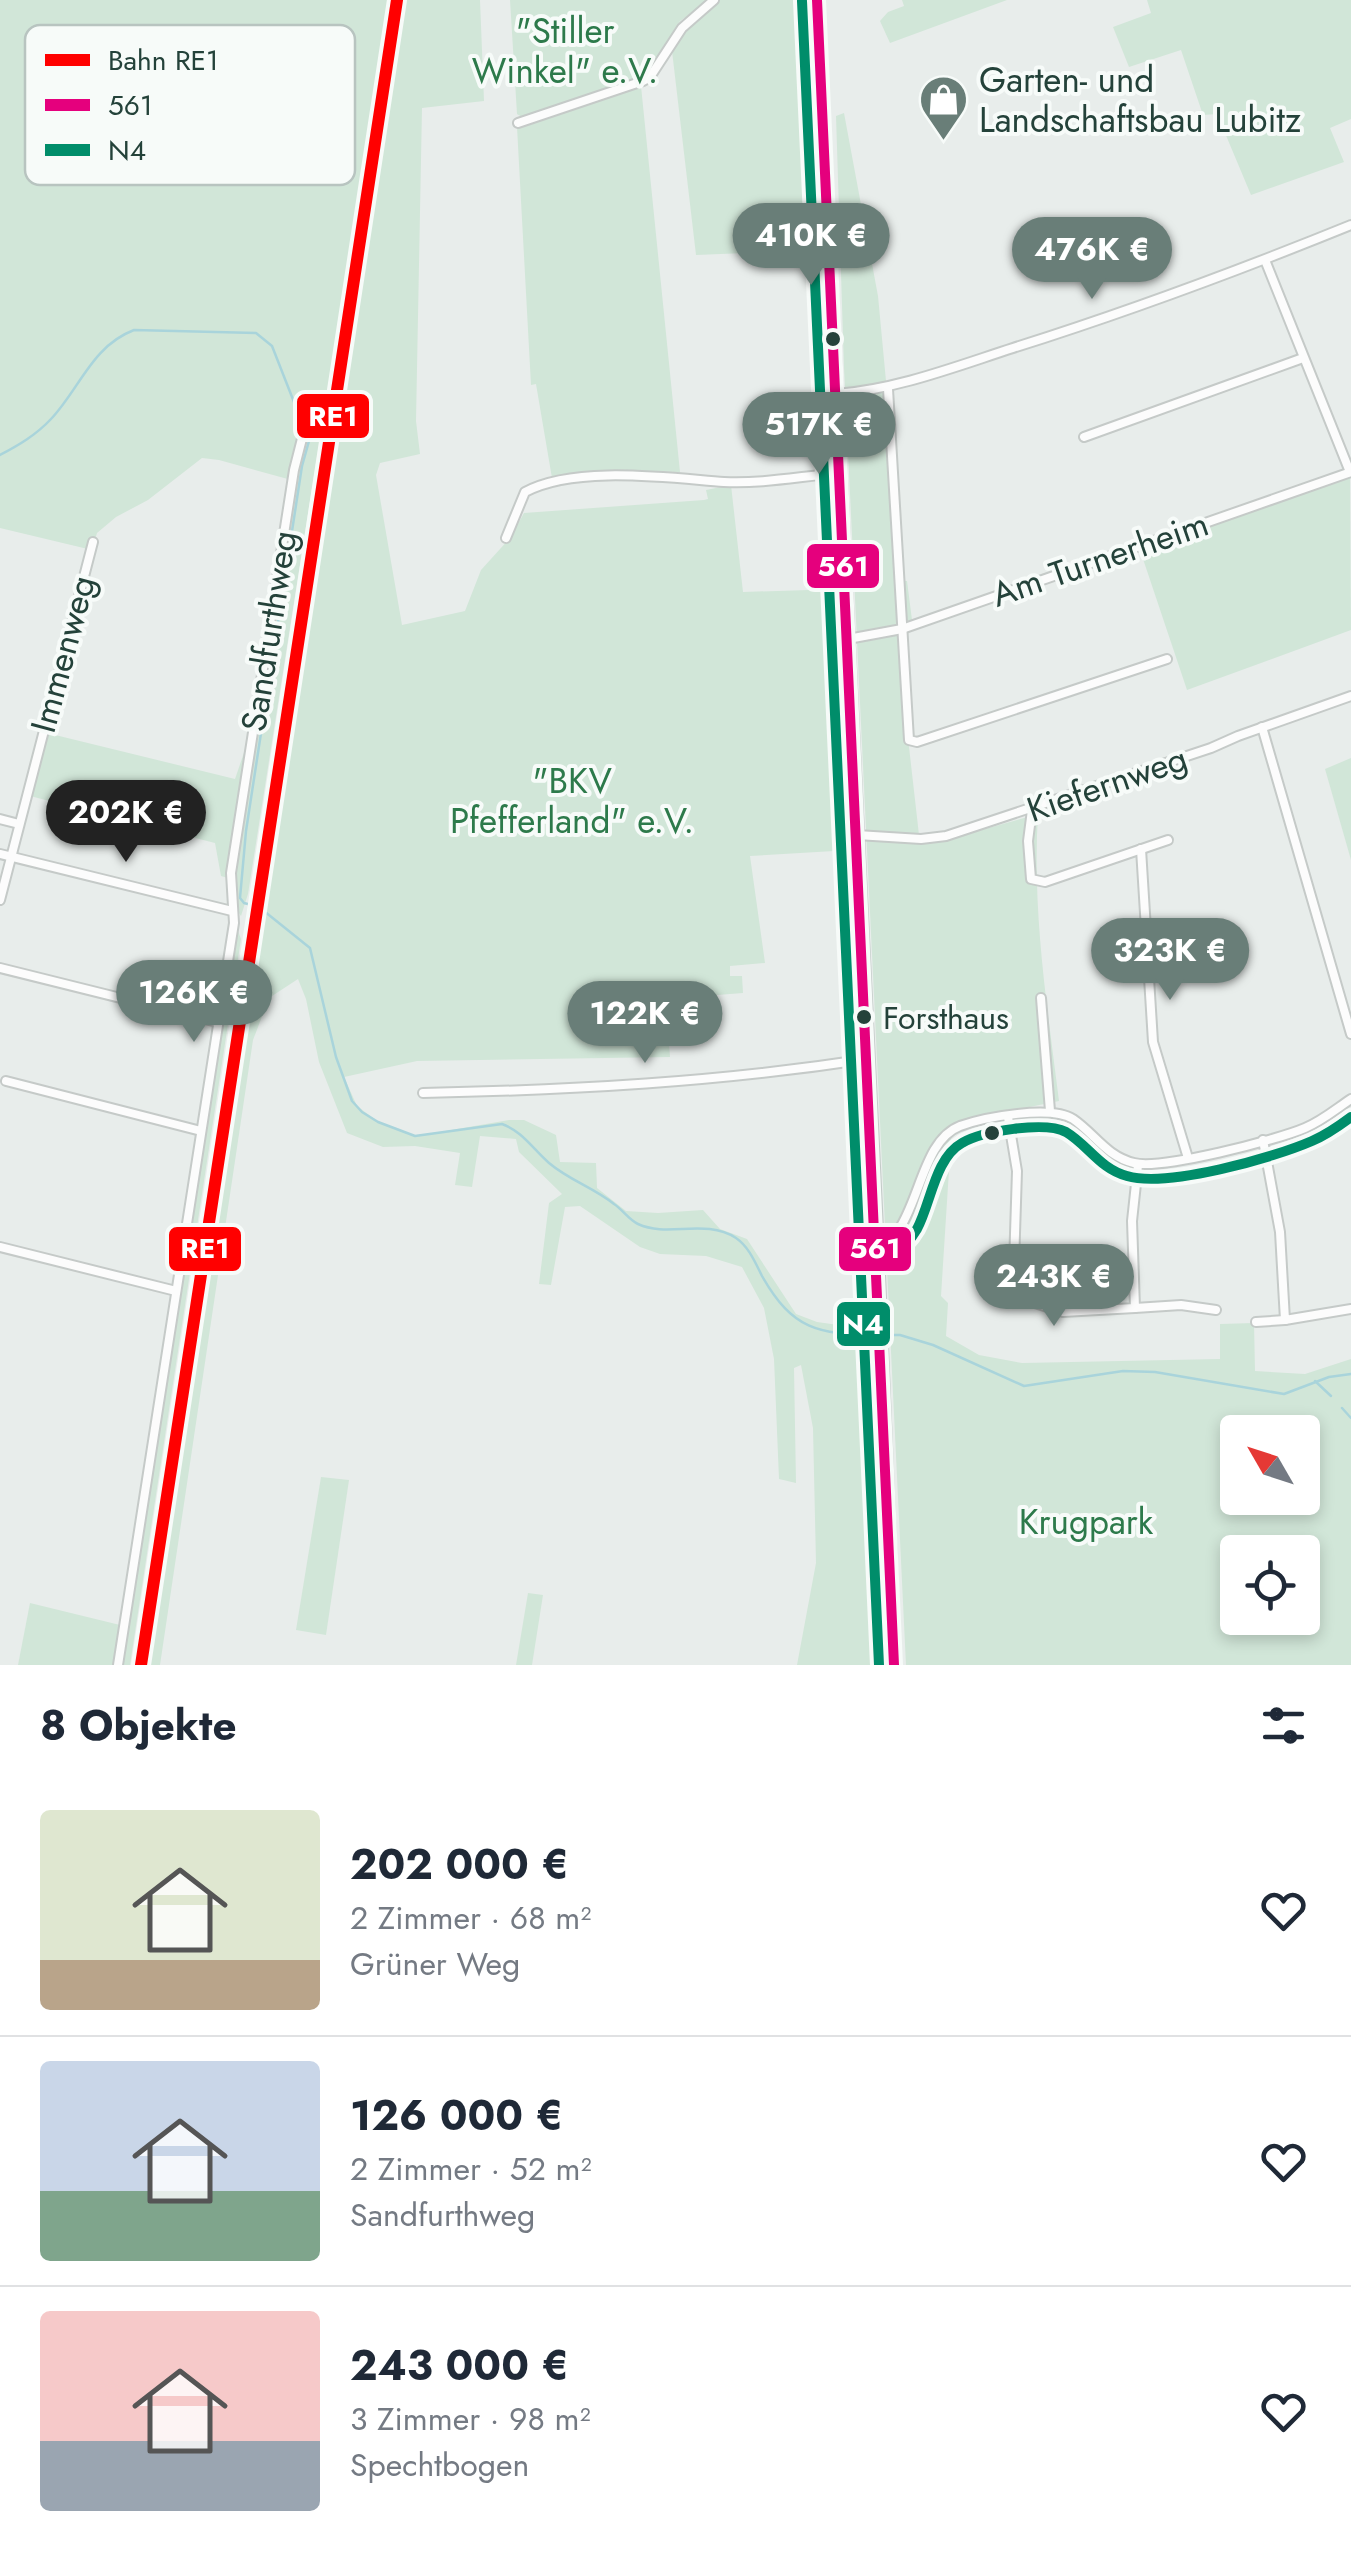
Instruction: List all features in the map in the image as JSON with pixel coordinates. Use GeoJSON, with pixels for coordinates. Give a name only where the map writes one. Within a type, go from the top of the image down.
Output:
{"type":"FeatureCollection","features":[{"type":"Feature","properties":{"kind":"main road"},"geometry":{"type":"LineString","coordinates":[[816,0],[878,1250],[894,1665]]}},
{"type":"Feature","properties":{"kind":"street"},"geometry":{"type":"LineString","coordinates":[[518,123],[643,82],[682,28],[714,0]]}},
{"type":"Feature","properties":{"kind":"street"},"geometry":{"type":"LineString","coordinates":[[836,394],[888,388],[1049,337],[1266,260],[1351,225]]}},
{"type":"Feature","properties":{"kind":"street"},"geometry":{"type":"LineString","coordinates":[[1266,260],[1351,472]]}},
{"type":"Feature","properties":{"kind":"street"},"geometry":{"type":"LineString","coordinates":[[1084,437],[1303,358]]}},
{"type":"Feature","properties":{"kind":"street"},"geometry":{"type":"LineString","coordinates":[[888,388],[909,740],[917,742],[1167,660]]}},
{"type":"Feature","properties":{"kind":"street","name":"Sandfurthweg"},"geometry":{"type":"LineString","coordinates":[[118,1665],[234,923],[231,874],[294,470],[307,419]]}},
{"type":"Feature","properties":{"kind":"street","name":"Am Turnerheim"},"geometry":{"type":"LineString","coordinates":[[848,639],[902,628],[1351,472]]}},
{"type":"Feature","properties":{"kind":"street"},"geometry":{"type":"LineString","coordinates":[[506,538],[525,492],[550,483],[613,476],[726,482],[840,474]]}},
{"type":"Feature","properties":{"kind":"street","name":"Immenweg"},"geometry":{"type":"LineString","coordinates":[[0,900],[93,542]]}},
{"type":"Feature","properties":{"kind":"street","name":"Kiefernweg"},"geometry":{"type":"LineString","coordinates":[[857,835],[933,838],[1032,810],[1351,696]]}},
{"type":"Feature","properties":{"kind":"street"},"geometry":{"type":"LineString","coordinates":[[1262,727],[1351,1034]]}},
{"type":"Feature","properties":{"kind":"street"},"geometry":{"type":"LineString","coordinates":[[1032,810],[1028,841],[1031,879],[1045,882],[1168,840]]}},
{"type":"Feature","properties":{"kind":"street"},"geometry":{"type":"LineString","coordinates":[[0,819],[19,824]]}},
{"type":"Feature","properties":{"kind":"street"},"geometry":{"type":"LineString","coordinates":[[1141,850],[1153,1042],[1188,1158]]}},
{"type":"Feature","properties":{"kind":"street"},"geometry":{"type":"LineString","coordinates":[[0,854],[232,910]]}},
{"type":"Feature","properties":{"kind":"street"},"geometry":{"type":"LineString","coordinates":[[0,968],[217,1022]]}},
{"type":"Feature","properties":{"kind":"street"},"geometry":{"type":"LineString","coordinates":[[1041,998],[1050,1111]]}},
{"type":"Feature","properties":{"kind":"street"},"geometry":{"type":"LineString","coordinates":[[423,1092],[589,1090],[742,1078],[868,1058]]}},
{"type":"Feature","properties":{"kind":"street"},"geometry":{"type":"LineString","coordinates":[[6,1081],[201,1131]]}},
{"type":"Feature","properties":{"kind":"street"},"geometry":{"type":"LineString","coordinates":[[878,1250],[893,1239],[928,1164],[948,1134],[960,1126],[1050,1111],[1069,1117],[1113,1155],[1138,1165],[1160,1164],[1307,1127],[1351,1099]]}},
{"type":"Feature","properties":{"kind":"street"},"geometry":{"type":"LineString","coordinates":[[1008,1117],[1018,1171],[1013,1296],[1063,1312],[1181,1305],[1216,1310]]}},
{"type":"Feature","properties":{"kind":"street"},"geometry":{"type":"LineString","coordinates":[[1263,1140],[1280,1232],[1284,1320]]}},
{"type":"Feature","properties":{"kind":"street"},"geometry":{"type":"LineString","coordinates":[[1135,1308],[1132,1221],[1138,1165]]}},
{"type":"Feature","properties":{"kind":"street"},"geometry":{"type":"LineString","coordinates":[[0,1247],[176,1291]]}},
{"type":"Feature","properties":{"kind":"street"},"geometry":{"type":"LineString","coordinates":[[1256,1322],[1351,1310]]}},
{"type":"Feature","properties":{"kind":"green space"},"geometry":{"type":"Polygon","coordinates":[[[0,0],[389,0],[248,894],[241,916],[235,907],[233,877],[295,481],[202,458],[148,500],[116,517],[97,533],[92,550],[0,528],[0,0]]]}},
{"type":"Feature","properties":{"kind":"green space","name":"\"BKV Pfefferland\" e.V."},"geometry":{"type":"Polygon","coordinates":[[[404,0],[480,0],[484,101],[422,108],[416,421],[420,454],[380,463],[376,475],[402,625],[465,611],[481,570],[510,538],[524,513],[704,500],[708,499],[706,490],[731,485],[743,592],[840,589],[851,850],[750,856],[765,963],[730,966],[730,976],[742,976],[743,993],[678,998],[678,1029],[668,1031],[670,1057],[417,1061],[344,1077],[357,1106],[377,1121],[417,1136],[509,1120],[524,1120],[556,1135],[560,1162],[596,1163],[597,1188],[626,1211],[703,1210],[720,1229],[747,1239],[796,1314],[817,1322],[874,1330],[888,1665],[797,1665],[816,1563],[813,1428],[801,1365],[794,1368],[796,1483],[779,1479],[774,1359],[764,1308],[742,1267],[706,1256],[660,1254],[640,1247],[580,1206],[565,1207],[551,1285],[539,1284],[549,1203],[562,1194],[519,1152],[516,1139],[480,1136],[472,1187],[455,1185],[460,1153],[415,1146],[383,1147],[347,1133],[319,1062],[298,979],[269,998],[253,1040],[160,1665],[146,1665],[404,0]]]}},
{"type":"Feature","properties":{"kind":"green space","name":"\"Stiller Winkel\" e.V."},"geometry":{"type":"Polygon","coordinates":[[[510,0],[710,0],[680,21],[646,76],[525,119],[517,114],[510,0]]]}},
{"type":"Feature","properties":{"kind":"green space"},"geometry":{"type":"Polygon","coordinates":[[[717,0],[809,0],[819,250],[696,255],[672,51],[694,19],[717,0]]]}},
{"type":"Feature","properties":{"kind":"green space"},"geometry":{"type":"Polygon","coordinates":[[[902,0],[1007,0],[890,43],[880,21],[888,12],[904,6],[902,0]]]}},
{"type":"Feature","properties":{"kind":"green space"},"geometry":{"type":"Polygon","coordinates":[[[1147,0],[1351,0],[1351,119],[1330,128],[1344,162],[1251,195],[1217,114],[1203,115],[1181,50],[1129,67],[1113,27],[1151,13],[1147,0]]]}},
{"type":"Feature","properties":{"kind":"green space"},"geometry":{"type":"Polygon","coordinates":[[[641,86],[680,472],[598,471],[552,478],[536,384],[531,385],[517,127],[641,86]]]}},
{"type":"Feature","properties":{"kind":"green space","name":"Krugpark"},"geometry":{"type":"Polygon","coordinates":[[[844,113],[878,296],[897,581],[907,581],[912,620],[900,623],[919,835],[921,841],[942,841],[1038,814],[1039,922],[1059,1101],[966,1120],[951,1139],[941,1296],[948,1303],[946,1336],[979,1355],[1022,1363],[1220,1359],[1220,1324],[1254,1323],[1255,1371],[1305,1374],[1351,1359],[1351,1665],[906,1665],[844,368],[836,116],[844,113]]]}},
{"type":"Feature","properties":{"kind":"green space"},"geometry":{"type":"Polygon","coordinates":[[[1350,478],[1351,630],[1187,690],[1140,550],[1350,478]]]}},
{"type":"Feature","properties":{"kind":"green space"},"geometry":{"type":"Polygon","coordinates":[[[47,733],[235,779],[248,741],[228,878],[221,876],[215,843],[30,796],[47,733]]]}},
{"type":"Feature","properties":{"kind":"green space"},"geometry":{"type":"Polygon","coordinates":[[[1351,758],[1351,860],[1325,769],[1351,758]]]}},
{"type":"Feature","properties":{"kind":"green space"},"geometry":{"type":"Polygon","coordinates":[[[238,931],[241,939],[130,1665],[121,1665],[238,931]]]}},
{"type":"Feature","properties":{"kind":"green space"},"geometry":{"type":"Polygon","coordinates":[[[321,1477],[349,1480],[326,1635],[296,1630],[321,1477]]]}},
{"type":"Feature","properties":{"kind":"green space"},"geometry":{"type":"Polygon","coordinates":[[[528,1593],[543,1595],[532,1665],[516,1665],[528,1593]]]}},
{"type":"Feature","properties":{"kind":"green space"},"geometry":{"type":"Polygon","coordinates":[[[30,1603],[120,1625],[114,1665],[18,1665],[30,1603]]]}},
{"type":"Feature","properties":{"kind":"waterway"},"geometry":{"type":"LineString","coordinates":[[0,455],[45,425],[107,346],[134,330],[256,333],[272,346],[303,425]]}},
{"type":"Feature","properties":{"kind":"waterway"},"geometry":{"type":"LineString","coordinates":[[306,433],[309,441],[246,831],[240,898],[259,907],[310,948],[336,1057],[352,1101],[378,1122],[415,1136],[502,1124],[509,1127],[557,1169],[606,1198],[638,1224],[662,1229],[712,1229],[736,1238],[748,1250],[773,1294],[796,1318],[822,1330],[877,1335]]}},
{"type":"Feature","properties":{"kind":"waterway"},"geometry":{"type":"LineString","coordinates":[[885,1335],[900,1335],[933,1345],[1024,1386],[1123,1371],[1155,1372],[1284,1394],[1329,1377],[1351,1374]]}},
{"type":"Feature","properties":{"kind":"waterway"},"geometry":{"type":"LineString","coordinates":[[1315,1381],[1331,1396]]}},
{"type":"Feature","properties":{"kind":"waterway"},"geometry":{"type":"LineString","coordinates":[[1342,1408],[1351,1418]]}},
{"type":"Feature","properties":{"kind":"rail line","name":"RE1"},"geometry":{"type":"LineString","coordinates":[[141,1665],[397,0]]}},
{"type":"Feature","properties":{"kind":"transit line","name":"561"},"geometry":{"type":"LineString","coordinates":[[817,0],[894,1665]]}},
{"type":"Feature","properties":{"kind":"transit line","name":"N4"},"geometry":{"type":"LineString","coordinates":[[802,1],[879,1665]]}},
{"type":"Feature","properties":{"kind":"transit line","name":"N4"},"geometry":{"type":"LineString","coordinates":[[886,1262],[917,1229],[946,1159],[962,1143],[984,1135],[1029,1127],[1056,1129],[1074,1137],[1118,1173],[1145,1179],[1167,1178],[1220,1169],[1294,1148],[1317,1139],[1351,1117]]}},
{"type":"Feature","properties":{"kind":"place","name":"Garten- und Landschaftsbau Lubitz"},"geometry":{"type":"Point","coordinates":[944,142]}},
{"type":"Feature","properties":{"kind":"place","name":"Forsthaus"},"geometry":{"type":"Point","coordinates":[864,1017]}}]}
